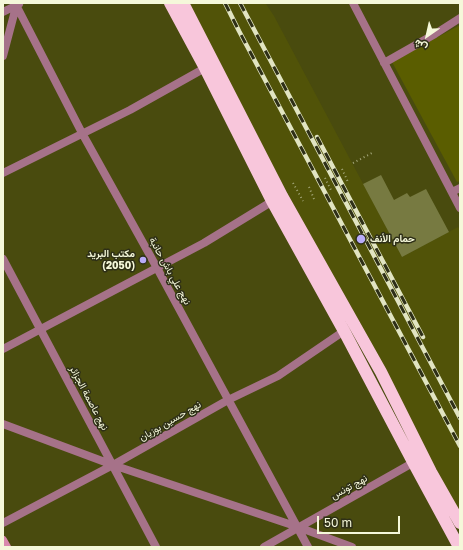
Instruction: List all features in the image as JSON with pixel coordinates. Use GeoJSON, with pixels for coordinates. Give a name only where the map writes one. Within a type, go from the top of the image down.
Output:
{"type":"FeatureCollection","features":[{"type":"Feature","properties":{"kind":"highway"},"geometry":{"type":"LineString","coordinates":[[170,3],[277,198],[381,372],[418,460],[459,547]]}},
{"type":"Feature","properties":{"kind":"highway"},"geometry":{"type":"LineString","coordinates":[[183,3],[277,198],[344,331],[418,460],[460,523]]}},
{"type":"Feature","properties":{"kind":"street"},"geometry":{"type":"LineString","coordinates":[[353,3],[460,208]]}},
{"type":"Feature","properties":{"kind":"street"},"geometry":{"type":"LineString","coordinates":[[3,12],[17,4]]}},
{"type":"Feature","properties":{"kind":"street"},"geometry":{"type":"LineString","coordinates":[[3,56],[17,4]]}},
{"type":"Feature","properties":{"kind":"street","name":"نهج علي باش حانبة"},"geometry":{"type":"LineString","coordinates":[[17,4],[82,133],[308,547]]}},
{"type":"Feature","properties":{"kind":"street"},"geometry":{"type":"LineString","coordinates":[[384,63],[460,18]]}},
{"type":"Feature","properties":{"kind":"street"},"geometry":{"type":"LineString","coordinates":[[3,173],[130,110],[205,68]]}},
{"type":"Feature","properties":{"kind":"street"},"geometry":{"type":"LineString","coordinates":[[452,192],[460,188]]}},
{"type":"Feature","properties":{"kind":"street"},"geometry":{"type":"LineString","coordinates":[[3,349],[204,244],[277,198]]}},
{"type":"Feature","properties":{"kind":"street","name":"نهج عاصمة الجزائر"},"geometry":{"type":"LineString","coordinates":[[3,259],[156,547]]}},
{"type":"Feature","properties":{"kind":"street","name":"نهج حسين بوزيان"},"geometry":{"type":"LineString","coordinates":[[3,523],[113,465],[228,400],[278,376],[344,331]]}},
{"type":"Feature","properties":{"kind":"street"},"geometry":{"type":"LineString","coordinates":[[3,424],[113,465],[298,527],[352,547]]}},
{"type":"Feature","properties":{"kind":"street","name":"نهج تونس"},"geometry":{"type":"LineString","coordinates":[[264,547],[418,460]]}},
{"type":"Feature","properties":{"kind":"street"},"geometry":{"type":"LineString","coordinates":[[3,540],[7,547]]}},
{"type":"Feature","properties":{"kind":"path"},"geometry":{"type":"LineString","coordinates":[[353,163],[372,153]]}},
{"type":"Feature","properties":{"kind":"path"},"geometry":{"type":"LineString","coordinates":[[342,169],[348,182]]}},
{"type":"Feature","properties":{"kind":"path"},"geometry":{"type":"LineString","coordinates":[[325,178],[331,190]]}},
{"type":"Feature","properties":{"kind":"path"},"geometry":{"type":"LineString","coordinates":[[293,183],[302,201]]}},
{"type":"Feature","properties":{"kind":"path"},"geometry":{"type":"LineString","coordinates":[[309,187],[314,199]]}},
{"type":"Feature","properties":{"kind":"shaded area"},"geometry":{"type":"Polygon","coordinates":[[[187,3],[266,3],[402,257],[458,227],[460,230],[460,520],[187,3]]]}},
{"type":"Feature","properties":{"kind":"shaded area"},"geometry":{"type":"Polygon","coordinates":[[[460,25],[460,181],[457,182],[392,62],[460,25]]]}},
{"type":"Feature","properties":{"kind":"building"},"geometry":{"type":"Polygon","coordinates":[[[381,175],[394,200],[407,193],[410,197],[426,189],[449,232],[402,257],[363,184],[381,175]]]}},
{"type":"Feature","properties":{"kind":"railway"},"geometry":{"type":"LineString","coordinates":[[225,3],[460,446]]}},
{"type":"Feature","properties":{"kind":"railway"},"geometry":{"type":"LineString","coordinates":[[240,3],[460,418]]}},
{"type":"Feature","properties":{"kind":"railway"},"geometry":{"type":"LineString","coordinates":[[317,137],[423,337]]}},
{"type":"Feature","properties":{"kind":"place","name":"حمام الأنف"},"geometry":{"type":"Point","coordinates":[361,239]}},
{"type":"Feature","properties":{"kind":"place","name":"مكتب البريد (2050)"},"geometry":{"type":"Point","coordinates":[143,260]}}]}
